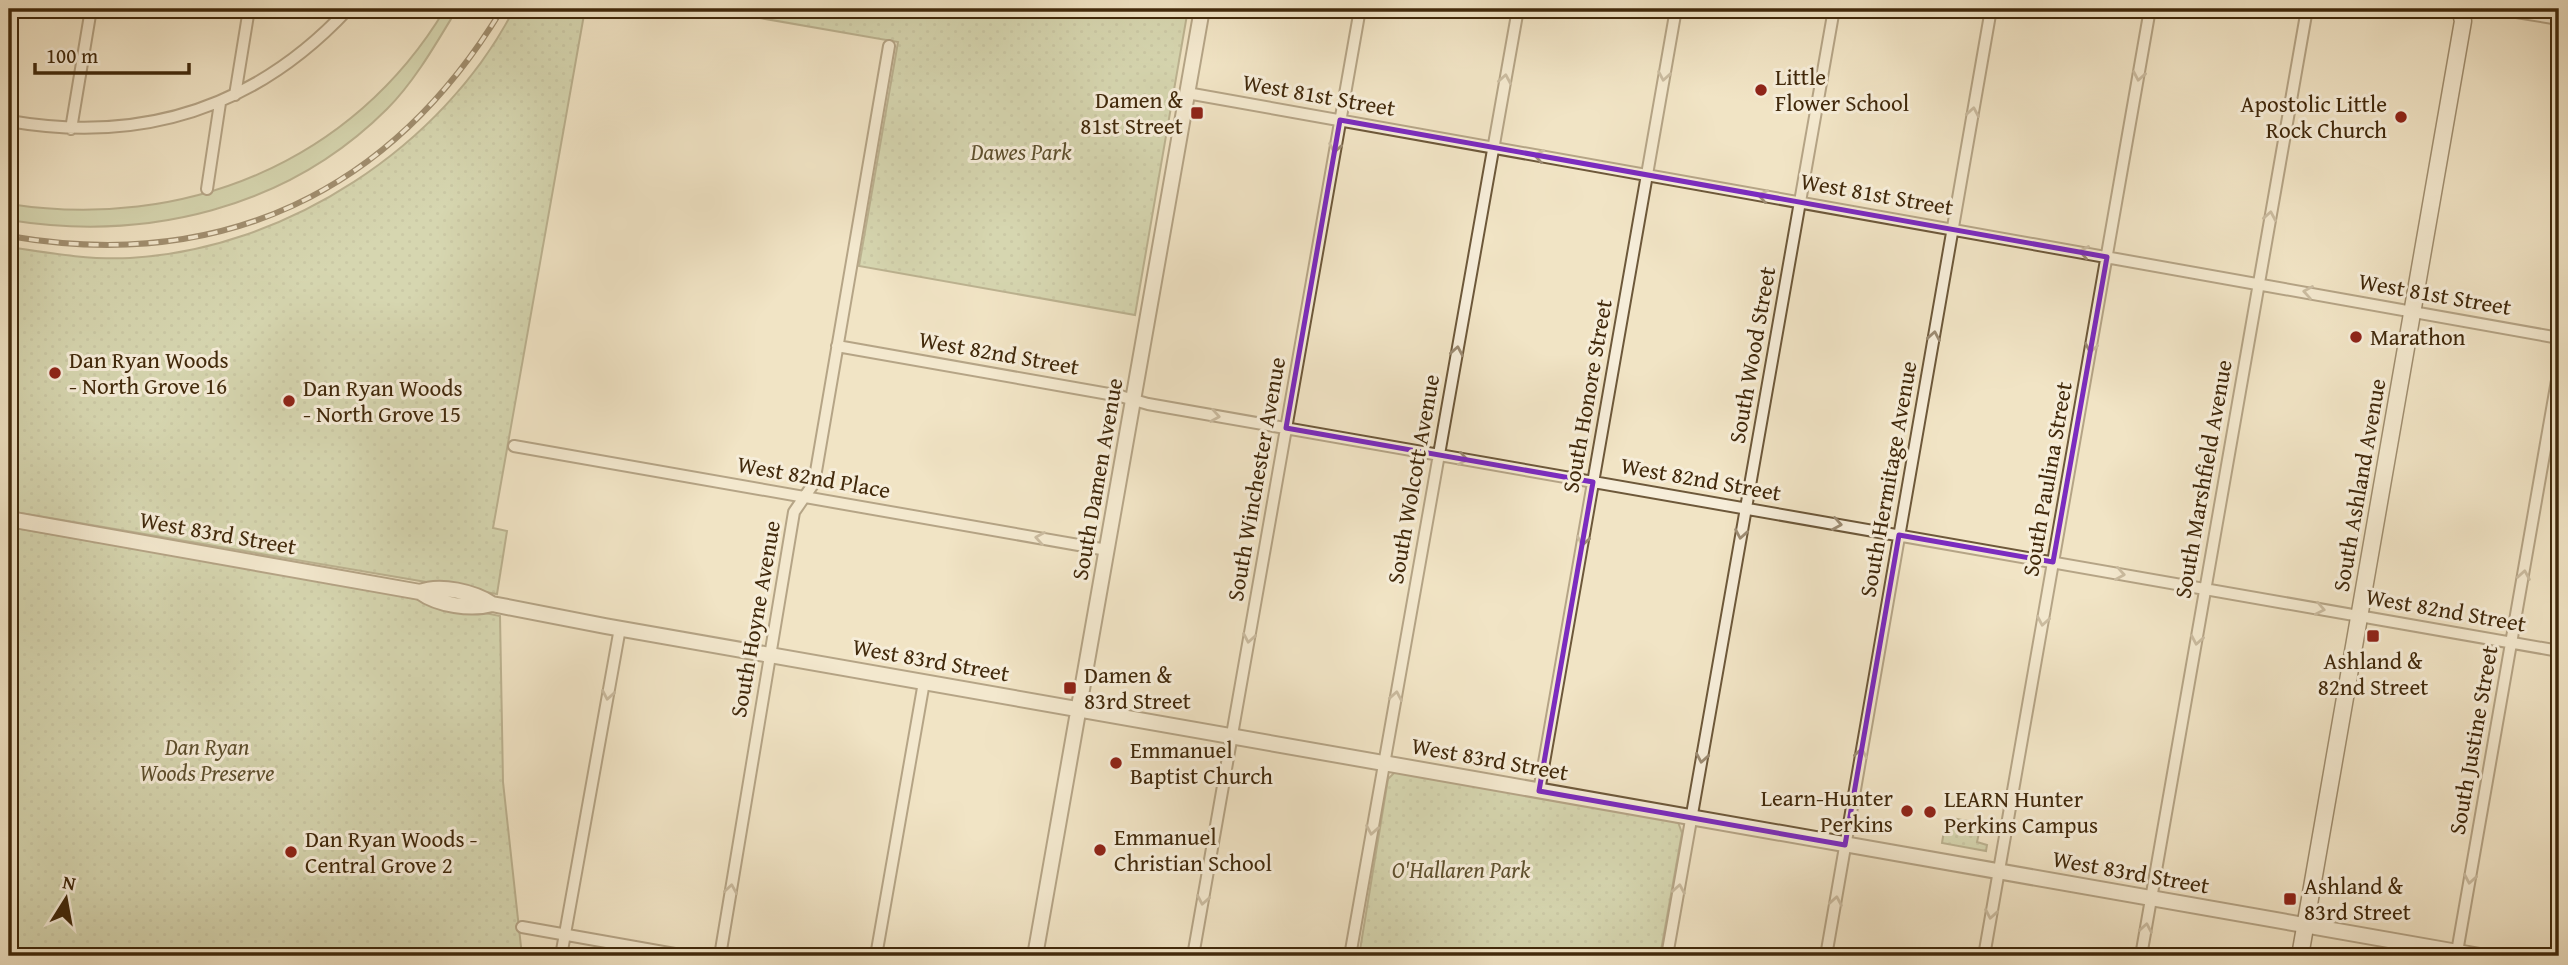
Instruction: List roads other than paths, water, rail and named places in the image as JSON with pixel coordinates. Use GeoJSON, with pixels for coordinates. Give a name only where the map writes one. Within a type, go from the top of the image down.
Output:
{"type":"FeatureCollection","features":[{"type":"Feature","properties":{"kind":"main road","name":"South Ashland Avenue"},"geometry":{"type":"LineString","coordinates":[[2300,956],[2465,13]]}},
{"type":"Feature","properties":{"kind":"street"},"geometry":{"type":"LineString","coordinates":[[71,129],[92,9]]}},
{"type":"Feature","properties":{"kind":"street"},"geometry":{"type":"LineString","coordinates":[[235,95],[249,9]]}},
{"type":"Feature","properties":{"kind":"street"},"geometry":{"type":"LineString","coordinates":[[9,121],[71,129],[138,125],[220,103],[291,62],[348,9]]}},
{"type":"Feature","properties":{"kind":"street","name":"South Damen Avenue"},"geometry":{"type":"LineString","coordinates":[[1035,956],[1202,9]]}},
{"type":"Feature","properties":{"kind":"street","name":"South Winchester Avenue"},"geometry":{"type":"LineString","coordinates":[[1193,956],[1360,9]]}},
{"type":"Feature","properties":{"kind":"street","name":"South Wolcott Avenue"},"geometry":{"type":"LineString","coordinates":[[1350,956],[1518,9]]}},
{"type":"Feature","properties":{"kind":"street","name":"South Honore Street"},"geometry":{"type":"LineString","coordinates":[[1539,791],[1676,9]]}},
{"type":"Feature","properties":{"kind":"street","name":"South Wood Street"},"geometry":{"type":"LineString","coordinates":[[1667,956],[1834,9]]}},
{"type":"Feature","properties":{"kind":"street","name":"South Hermitage Avenue"},"geometry":{"type":"LineString","coordinates":[[1826,956],[1991,9]]}},
{"type":"Feature","properties":{"kind":"street","name":"South Paulina Street"},"geometry":{"type":"LineString","coordinates":[[1984,956],[2150,9]]}},
{"type":"Feature","properties":{"kind":"street","name":"South Marshfield Avenue"},"geometry":{"type":"LineString","coordinates":[[2141,956],[2307,9]]}},
{"type":"Feature","properties":{"kind":"street"},"geometry":{"type":"LineString","coordinates":[[2498,9],[2559,19]]}},
{"type":"Feature","properties":{"kind":"street","name":"South Hoyne Avenue"},"geometry":{"type":"LineString","coordinates":[[720,956],[794,512],[814,483],[889,46]]}},
{"type":"Feature","properties":{"kind":"street","name":"West 81st Street"},"geometry":{"type":"LineString","coordinates":[[1187,93],[2559,338]]}},
{"type":"Feature","properties":{"kind":"street"},"geometry":{"type":"LineString","coordinates":[[207,189],[220,103]]}},
{"type":"Feature","properties":{"kind":"street","name":"West 82nd Street"},"geometry":{"type":"LineString","coordinates":[[837,346],[1134,399],[1148,404],[2559,651]]}},
{"type":"Feature","properties":{"kind":"street","name":"South Justine Street"},"geometry":{"type":"LineString","coordinates":[[2457,952],[2559,369]]}},
{"type":"Feature","properties":{"kind":"street","name":"West 82nd Place"},"geometry":{"type":"LineString","coordinates":[[514,446],[1107,550]]}},
{"type":"Feature","properties":{"kind":"street","name":"West 83rd Street"},"geometry":{"type":"LineString","coordinates":[[9,519],[420,592],[432,587],[482,597],[492,604],[620,628],[2480,956]]}},
{"type":"Feature","properties":{"kind":"street"},"geometry":{"type":"LineString","coordinates":[[561,956],[620,628]]}},
{"type":"Feature","properties":{"kind":"street"},"geometry":{"type":"LineString","coordinates":[[876,956],[924,682]]}},
{"type":"Feature","properties":{"kind":"street"},"geometry":{"type":"LineString","coordinates":[[522,927],[686,956]]}},
{"type":"Feature","properties":{"kind":"railway"},"geometry":{"type":"LineString","coordinates":[[9,236],[86,244],[160,242],[229,229],[293,205],[353,171],[408,127],[458,73],[502,9]]}},
{"type":"Feature","properties":{"kind":"place","name":"Little Flower School"},"geometry":{"type":"Point","coordinates":[1761,90]}},
{"type":"Feature","properties":{"kind":"place","name":"Damen & 81st Street"},"geometry":{"type":"Point","coordinates":[1197,113]}},
{"type":"Feature","properties":{"kind":"place","name":"Apostolic Little Rock Church"},"geometry":{"type":"Point","coordinates":[2401,117]}},
{"type":"Feature","properties":{"kind":"place","name":"Marathon"},"geometry":{"type":"Point","coordinates":[2356,337]}},
{"type":"Feature","properties":{"kind":"place","name":"Dan Ryan Woods - North Grove 16"},"geometry":{"type":"Point","coordinates":[55,373]}},
{"type":"Feature","properties":{"kind":"place","name":"Dan Ryan Woods - North Grove 15"},"geometry":{"type":"Point","coordinates":[289,401]}},
{"type":"Feature","properties":{"kind":"place","name":"Ashland & 82nd Street"},"geometry":{"type":"Point","coordinates":[2373,636]}},
{"type":"Feature","properties":{"kind":"place","name":"Damen & 83rd Street"},"geometry":{"type":"Point","coordinates":[1070,688]}},
{"type":"Feature","properties":{"kind":"place","name":"Emmanuel Baptist Church"},"geometry":{"type":"Point","coordinates":[1116,763]}},
{"type":"Feature","properties":{"kind":"place","name":"Learn-Hunter Perkins"},"geometry":{"type":"Point","coordinates":[1907,811]}},
{"type":"Feature","properties":{"kind":"place","name":"LEARN Hunter Perkins Campus"},"geometry":{"type":"Point","coordinates":[1930,812]}},
{"type":"Feature","properties":{"kind":"place","name":"Emmanuel Christian School"},"geometry":{"type":"Point","coordinates":[1100,850]}},
{"type":"Feature","properties":{"kind":"place","name":"Dan Ryan Woods - Central Grove 2"},"geometry":{"type":"Point","coordinates":[291,852]}},
{"type":"Feature","properties":{"kind":"place","name":"Ashland & 83rd Street"},"geometry":{"type":"Point","coordinates":[2290,899]}},
{"type":"Feature","properties":{"kind":"park label","name":"Dawes Park"},"geometry":{"type":"Point","coordinates":[1021,152]}},
{"type":"Feature","properties":{"kind":"park label","name":"Dan Ryan Woods Preserve"},"geometry":{"type":"Point","coordinates":[207,760]}},
{"type":"Feature","properties":{"kind":"park label","name":"O'Hallaren Park"},"geometry":{"type":"Point","coordinates":[1461,870]}}]}
